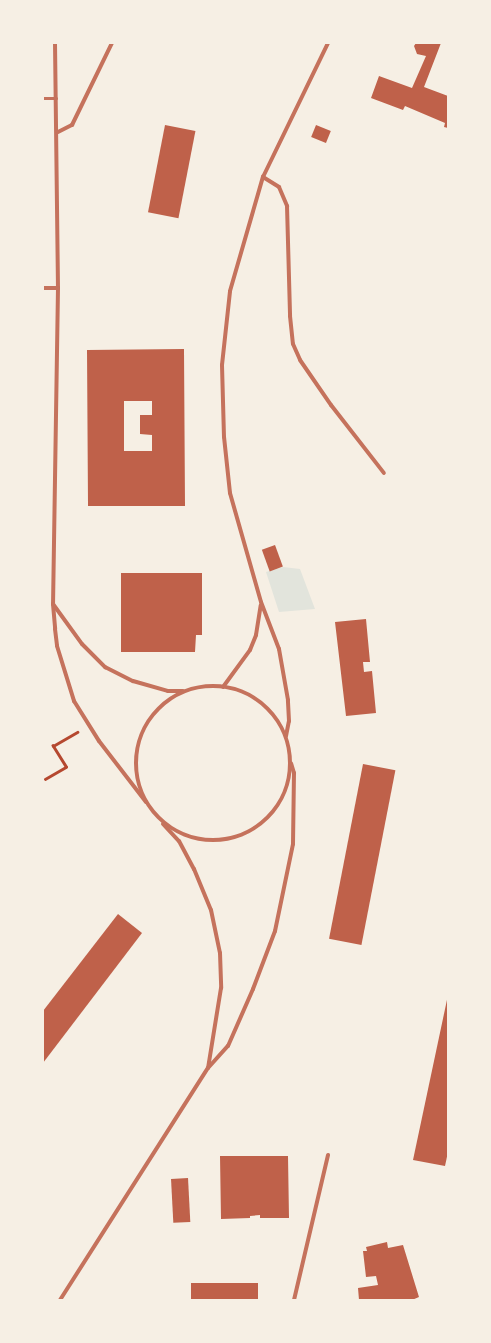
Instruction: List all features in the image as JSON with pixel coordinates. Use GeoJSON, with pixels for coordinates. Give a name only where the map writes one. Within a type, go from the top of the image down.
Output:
{"type":"FeatureCollection","features":[{"type":"Feature","properties":{"kind":"street"},"geometry":{"type":"LineString","coordinates":[[55,43],[58,132],[58,288],[53,604],[57,646],[74,701],[88,725],[157,817],[179,841],[194,869],[211,910],[220,953],[221,988],[208,1068]]}},
{"type":"Feature","properties":{"kind":"street"},"geometry":{"type":"LineString","coordinates":[[58,132],[72,125],[112,43]]}},
{"type":"Feature","properties":{"kind":"street"},"geometry":{"type":"LineString","coordinates":[[286,736],[290,721],[287,693],[279,649],[261,602],[230,493],[224,437],[222,365],[230,291],[263,177],[328,43]]}},
{"type":"Feature","properties":{"kind":"street"},"geometry":{"type":"LineString","coordinates":[[263,177],[279,187],[286,206],[290,316],[293,344],[300,360],[331,405],[384,473]]}},
{"type":"Feature","properties":{"kind":"street"},"geometry":{"type":"LineString","coordinates":[[43,288],[58,288]]}},
{"type":"Feature","properties":{"kind":"street"},"geometry":{"type":"LineString","coordinates":[[223,687],[250,650],[256,635],[261,602]]}},
{"type":"Feature","properties":{"kind":"street"},"geometry":{"type":"LineString","coordinates":[[53,604],[82,644],[105,667],[133,681],[168,691],[186,691],[212,686],[223,687],[254,698],[265,706],[277,719],[286,736],[294,773],[293,844],[276,931],[228,1046],[208,1068],[60,1300]]}},
{"type":"Feature","properties":{"kind":"street"},"geometry":{"type":"LineString","coordinates":[[146,802],[137,777],[137,750],[142,732],[153,715],[172,698],[186,691]]}},
{"type":"Feature","properties":{"kind":"street"},"geometry":{"type":"LineString","coordinates":[[157,817],[178,833],[198,840],[225,840],[244,835],[267,820],[277,807],[288,783],[291,763]]}},
{"type":"Feature","properties":{"kind":"street"},"geometry":{"type":"LineString","coordinates":[[294,1300],[328,1155]]}},
{"type":"Feature","properties":{"kind":"lane"},"geometry":{"type":"LineString","coordinates":[[43,98],[56,98]]}},
{"type":"Feature","properties":{"kind":"path"},"geometry":{"type":"LineString","coordinates":[[45,779],[66,767],[53,746],[88,725]]}},
{"type":"Feature","properties":{"kind":"shaded area"},"geometry":{"type":"Polygon","coordinates":[[[283,567],[300,569],[315,609],[279,612],[266,572],[283,567]]]}},
{"type":"Feature","properties":{"kind":"building"},"geometry":{"type":"Polygon","coordinates":[[[416,43],[441,43],[424,87],[448,96],[448,128],[444,127],[445,123],[405,106],[403,110],[371,98],[379,76],[412,88],[426,56],[417,54],[414,46],[416,43]]]}},
{"type":"Feature","properties":{"kind":"building"},"geometry":{"type":"Polygon","coordinates":[[[165,125],[195,131],[178,218],[148,212],[165,125]]]}},
{"type":"Feature","properties":{"kind":"building"},"geometry":{"type":"Polygon","coordinates":[[[316,125],[331,131],[326,143],[311,137],[316,125]]]}},
{"type":"Feature","properties":{"kind":"building"},"geometry":{"type":"Polygon","coordinates":[[[184,349],[185,506],[88,506],[87,350],[184,349]],[[124,401],[124,451],[152,451],[152,435],[140,434],[140,415],[152,415],[152,401],[124,401]]]}},
{"type":"Feature","properties":{"kind":"building"},"geometry":{"type":"Polygon","coordinates":[[[275,545],[283,567],[270,571],[262,550],[275,545]]]}},
{"type":"Feature","properties":{"kind":"building"},"geometry":{"type":"Polygon","coordinates":[[[121,573],[202,573],[202,635],[196,635],[195,652],[121,652],[121,573]]]}},
{"type":"Feature","properties":{"kind":"building"},"geometry":{"type":"Polygon","coordinates":[[[366,619],[370,662],[363,662],[364,672],[372,671],[376,713],[346,716],[335,622],[366,619]]]}},
{"type":"Feature","properties":{"kind":"building"},"geometry":{"type":"Polygon","coordinates":[[[363,764],[395,770],[361,945],[329,939],[363,764]]]}},
{"type":"Feature","properties":{"kind":"building"},"geometry":{"type":"Polygon","coordinates":[[[118,914],[142,933],[43,1063],[43,1011],[118,914]]]}},
{"type":"Feature","properties":{"kind":"building"},"geometry":{"type":"Polygon","coordinates":[[[448,995],[448,1152],[445,1166],[413,1160],[448,995]]]}},
{"type":"Feature","properties":{"kind":"building"},"geometry":{"type":"Polygon","coordinates":[[[220,1156],[288,1156],[289,1218],[260,1218],[260,1215],[250,1216],[250,1218],[221,1219],[220,1156]]]}},
{"type":"Feature","properties":{"kind":"building"},"geometry":{"type":"Polygon","coordinates":[[[188,1178],[190,1222],[173,1223],[171,1179],[188,1178]]]}},
{"type":"Feature","properties":{"kind":"building"},"geometry":{"type":"Polygon","coordinates":[[[387,1242],[388,1248],[403,1245],[419,1297],[412,1300],[359,1300],[358,1288],[378,1285],[376,1276],[366,1277],[363,1251],[367,1251],[366,1247],[387,1242]]]}},
{"type":"Feature","properties":{"kind":"building"},"geometry":{"type":"Polygon","coordinates":[[[191,1283],[258,1283],[258,1300],[191,1300],[191,1283]]]}}]}
